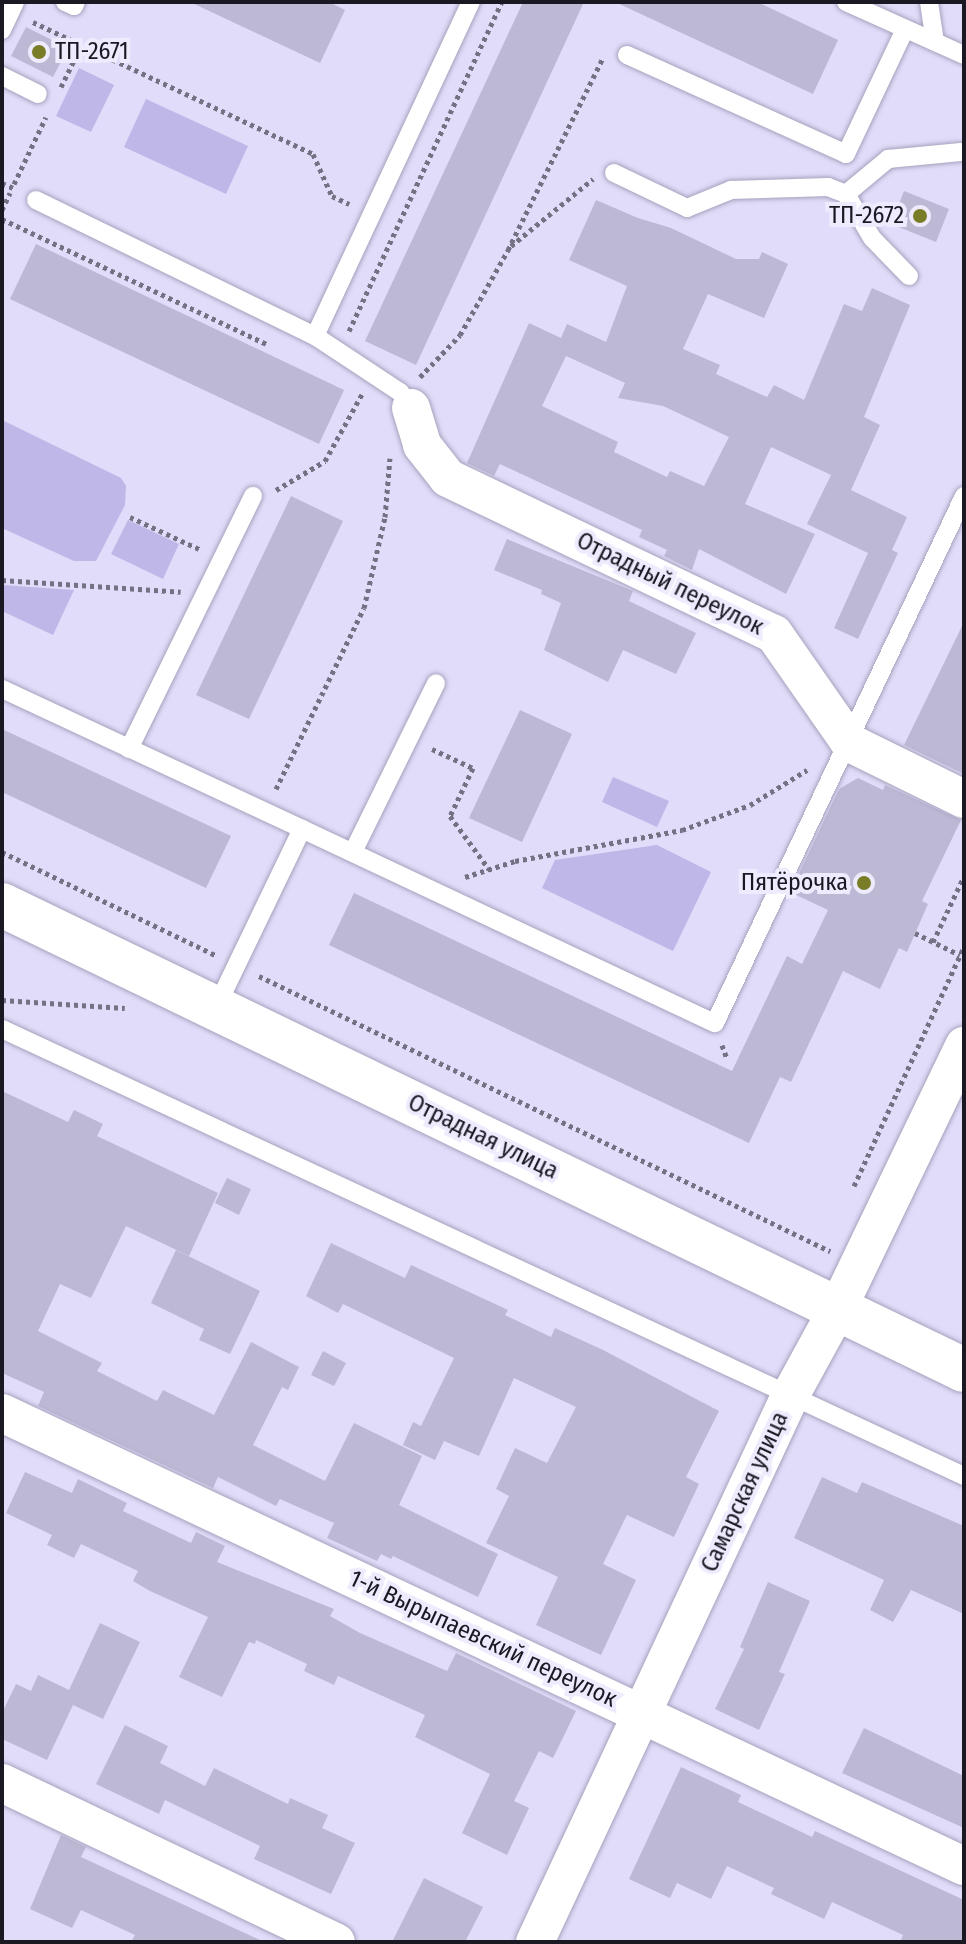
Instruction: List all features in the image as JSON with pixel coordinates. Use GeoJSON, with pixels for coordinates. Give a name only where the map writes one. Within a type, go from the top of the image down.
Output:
{"type":"FeatureCollection","features":[{"type":"Feature","properties":{"kind":"street","name":"Отрадный переулок"},"geometry":{"type":"LineString","coordinates":[[406,400],[422,445],[448,478],[774,634],[850,743],[964,799]]}},
{"type":"Feature","properties":{"kind":"street","name":"Отрадная улица"},"geometry":{"type":"LineString","coordinates":[[2,905],[964,1370]]}},
{"type":"Feature","properties":{"kind":"street","name":"Самарская улица"},"geometry":{"type":"LineString","coordinates":[[535,1942],[791,1394],[838,1308],[964,1046]]}},
{"type":"Feature","properties":{"kind":"street","name":"1-й Вырыпаевский переулок"},"geometry":{"type":"LineString","coordinates":[[2,1413],[964,1866]]}},
{"type":"Feature","properties":{"kind":"street"},"geometry":{"type":"LineString","coordinates":[[2,1783],[336,1942]]}},
{"type":"Feature","properties":{"kind":"lane"},"geometry":{"type":"LineString","coordinates":[[65,2],[74,6],[76,2]]}},
{"type":"Feature","properties":{"kind":"lane"},"geometry":{"type":"LineString","coordinates":[[315,336],[471,2]]}},
{"type":"Feature","properties":{"kind":"lane"},"geometry":{"type":"LineString","coordinates":[[846,2],[964,55]]}},
{"type":"Feature","properties":{"kind":"lane"},"geometry":{"type":"LineString","coordinates":[[929,2],[935,42]]}},
{"type":"Feature","properties":{"kind":"lane"},"geometry":{"type":"LineString","coordinates":[[2,30],[13,7]]}},
{"type":"Feature","properties":{"kind":"lane"},"geometry":{"type":"LineString","coordinates":[[627,55],[846,154],[905,29]]}},
{"type":"Feature","properties":{"kind":"lane"},"geometry":{"type":"LineString","coordinates":[[2,76],[46,98]]}},
{"type":"Feature","properties":{"kind":"lane"},"geometry":{"type":"LineString","coordinates":[[846,194],[888,159],[963,153]]}},
{"type":"Feature","properties":{"kind":"lane"},"geometry":{"type":"LineString","coordinates":[[614,173],[687,208],[731,190],[828,187],[846,194],[872,238],[909,276]]}},
{"type":"Feature","properties":{"kind":"lane"},"geometry":{"type":"LineString","coordinates":[[36,200],[315,336],[406,400]]}},
{"type":"Feature","properties":{"kind":"lane"},"geometry":{"type":"LineString","coordinates":[[2,689],[715,1023],[850,743],[964,496]]}},
{"type":"Feature","properties":{"kind":"lane"},"geometry":{"type":"LineString","coordinates":[[129,749],[221,560],[262,499]]}},
{"type":"Feature","properties":{"kind":"lane"},"geometry":{"type":"LineString","coordinates":[[353,852],[436,683]]}},
{"type":"Feature","properties":{"kind":"lane"},"geometry":{"type":"LineString","coordinates":[[216,1009],[302,829]]}},
{"type":"Feature","properties":{"kind":"lane"},"geometry":{"type":"LineString","coordinates":[[2,1029],[964,1476]]}},
{"type":"Feature","properties":{"kind":"path"},"geometry":{"type":"LineString","coordinates":[[339,352],[502,2]]}},
{"type":"Feature","properties":{"kind":"path"},"geometry":{"type":"LineString","coordinates":[[13,7],[81,46],[313,154],[332,196]]}},
{"type":"Feature","properties":{"kind":"path"},"geometry":{"type":"LineString","coordinates":[[60,88],[81,46]]}},
{"type":"Feature","properties":{"kind":"path"},"geometry":{"type":"LineString","coordinates":[[406,400],[460,335],[508,250],[609,46],[627,55]]}},
{"type":"Feature","properties":{"kind":"path"},"geometry":{"type":"LineString","coordinates":[[2,210],[46,98]]}},
{"type":"Feature","properties":{"kind":"path"},"geometry":{"type":"LineString","coordinates":[[508,250],[596,176],[614,173]]}},
{"type":"Feature","properties":{"kind":"path"},"geometry":{"type":"LineString","coordinates":[[2,183],[13,188]]}},
{"type":"Feature","properties":{"kind":"path"},"geometry":{"type":"LineString","coordinates":[[2,219],[281,351]]}},
{"type":"Feature","properties":{"kind":"path"},"geometry":{"type":"LineString","coordinates":[[350,383],[364,390],[373,403]]}},
{"type":"Feature","properties":{"kind":"path"},"geometry":{"type":"LineString","coordinates":[[262,499],[325,461],[364,390]]}},
{"type":"Feature","properties":{"kind":"path"},"geometry":{"type":"LineString","coordinates":[[265,812],[364,608],[385,517],[391,443]]}},
{"type":"Feature","properties":{"kind":"path"},"geometry":{"type":"LineString","coordinates":[[130,517],[221,560]]}},
{"type":"Feature","properties":{"kind":"path"},"geometry":{"type":"LineString","coordinates":[[2,580],[205,594]]}},
{"type":"Feature","properties":{"kind":"path"},"geometry":{"type":"LineString","coordinates":[[409,738],[473,768],[450,816],[489,869]]}},
{"type":"Feature","properties":{"kind":"path"},"geometry":{"type":"LineString","coordinates":[[429,888],[515,861],[682,830],[750,805],[850,743]]}},
{"type":"Feature","properties":{"kind":"path"},"geometry":{"type":"LineString","coordinates":[[2,852],[825,1249],[832,1235]]}},
{"type":"Feature","properties":{"kind":"path"},"geometry":{"type":"LineString","coordinates":[[933,942],[964,876]]}},
{"type":"Feature","properties":{"kind":"path"},"geometry":{"type":"LineString","coordinates":[[915,933],[960,955]]}},
{"type":"Feature","properties":{"kind":"path"},"geometry":{"type":"LineString","coordinates":[[851,1193],[964,947]]}},
{"type":"Feature","properties":{"kind":"path"},"geometry":{"type":"LineString","coordinates":[[2,1000],[129,1008]]}},
{"type":"Feature","properties":{"kind":"shaded area"},"geometry":{"type":"Polygon","coordinates":[[[79,68],[114,85],[91,132],[56,116],[79,68]]]}},
{"type":"Feature","properties":{"kind":"shaded area"},"geometry":{"type":"Polygon","coordinates":[[[146,99],[248,146],[226,194],[124,147],[146,99]]]}},
{"type":"Feature","properties":{"kind":"shaded area"},"geometry":{"type":"Polygon","coordinates":[[[2,420],[121,478],[126,486],[125,505],[96,561],[74,561],[2,528],[2,420]]]}},
{"type":"Feature","properties":{"kind":"shaded area"},"geometry":{"type":"Polygon","coordinates":[[[128,520],[179,544],[163,579],[111,554],[128,520]]]}},
{"type":"Feature","properties":{"kind":"shaded area"},"geometry":{"type":"Polygon","coordinates":[[[2,585],[74,590],[53,635],[2,611],[2,585]]]}},
{"type":"Feature","properties":{"kind":"shaded area"},"geometry":{"type":"Polygon","coordinates":[[[613,777],[669,801],[657,827],[602,802],[613,777]]]}},
{"type":"Feature","properties":{"kind":"shaded area"},"geometry":{"type":"Polygon","coordinates":[[[657,845],[711,872],[673,951],[542,888],[555,860],[657,845]]]}},
{"type":"Feature","properties":{"kind":"building"},"geometry":{"type":"Polygon","coordinates":[[[190,2],[329,2],[345,10],[320,63],[190,2]]]}},
{"type":"Feature","properties":{"kind":"building"},"geometry":{"type":"Polygon","coordinates":[[[523,2],[584,2],[416,365],[365,341],[523,2]]]}},
{"type":"Feature","properties":{"kind":"building"},"geometry":{"type":"Polygon","coordinates":[[[615,2],[757,2],[838,40],[813,94],[615,2]]]}},
{"type":"Feature","properties":{"kind":"building","name":"ТП-2671"},"geometry":{"type":"Polygon","coordinates":[[[26,27],[68,48],[53,77],[11,56],[26,27]]]}},
{"type":"Feature","properties":{"kind":"building","name":"ТП-2672"},"geometry":{"type":"Polygon","coordinates":[[[904,191],[949,209],[936,242],[891,224],[904,191]]]}},
{"type":"Feature","properties":{"kind":"building"},"geometry":{"type":"Polygon","coordinates":[[[596,200],[671,228],[736,259],[759,259],[762,252],[788,264],[764,318],[708,294],[683,349],[720,365],[716,374],[767,397],[774,385],[804,400],[844,304],[862,311],[872,288],[910,305],[864,417],[880,425],[851,490],[907,517],[892,550],[898,553],[858,639],[834,628],[868,553],[807,524],[831,475],[771,447],[745,504],[815,534],[786,594],[699,549],[692,570],[664,556],[667,550],[639,537],[642,530],[500,464],[494,476],[467,463],[529,323],[561,338],[567,324],[606,342],[627,286],[569,260],[596,200]],[[566,356],[542,406],[618,442],[614,452],[667,477],[670,471],[704,486],[729,437],[663,406],[618,398],[625,383],[566,356]]]}},
{"type":"Feature","properties":{"kind":"building"},"geometry":{"type":"Polygon","coordinates":[[[36,244],[344,390],[319,444],[10,299],[36,244]]]}},
{"type":"Feature","properties":{"kind":"building"},"geometry":{"type":"Polygon","coordinates":[[[291,496],[343,521],[249,719],[196,695],[291,496]]]}},
{"type":"Feature","properties":{"kind":"building"},"geometry":{"type":"Polygon","coordinates":[[[507,539],[633,591],[629,601],[696,633],[676,674],[623,650],[608,682],[544,650],[561,603],[541,594],[542,590],[494,570],[507,539]]]}},
{"type":"Feature","properties":{"kind":"building"},"geometry":{"type":"Polygon","coordinates":[[[964,622],[964,774],[904,745],[964,622]]]}},
{"type":"Feature","properties":{"kind":"building"},"geometry":{"type":"Polygon","coordinates":[[[520,710],[572,734],[522,842],[469,818],[520,710]]]}},
{"type":"Feature","properties":{"kind":"building"},"geometry":{"type":"Polygon","coordinates":[[[2,729],[231,836],[206,888],[2,792],[2,729]]]}},
{"type":"Feature","properties":{"kind":"building"},"geometry":{"type":"Polygon","coordinates":[[[858,778],[883,790],[885,785],[961,820],[922,901],[928,904],[907,952],[899,948],[880,989],[843,971],[791,1082],[780,1077],[749,1143],[329,945],[354,893],[732,1071],[787,956],[802,964],[828,910],[794,894],[799,884],[795,882],[839,789],[858,778]]]}},
{"type":"Feature","properties":{"kind":"building"},"geometry":{"type":"Polygon","coordinates":[[[2,1091],[68,1122],[74,1110],[103,1124],[97,1136],[218,1193],[189,1256],[126,1226],[91,1298],[60,1284],[38,1331],[102,1363],[97,1371],[157,1401],[163,1390],[214,1415],[251,1342],[299,1367],[288,1390],[282,1387],[253,1445],[325,1481],[354,1423],[422,1456],[399,1505],[498,1554],[478,1597],[393,1556],[391,1559],[381,1554],[377,1561],[327,1538],[334,1523],[280,1499],[276,1506],[218,1477],[213,1488],[38,1406],[44,1392],[2,1373],[2,1091]]]}},
{"type":"Feature","properties":{"kind":"building"},"geometry":{"type":"Polygon","coordinates":[[[227,1178],[251,1189],[239,1215],[215,1203],[227,1178]]]}},
{"type":"Feature","properties":{"kind":"building"},"geometry":{"type":"Polygon","coordinates":[[[331,1243],[405,1278],[411,1265],[508,1310],[505,1315],[551,1337],[555,1328],[603,1350],[719,1411],[686,1477],[699,1484],[674,1537],[627,1515],[603,1564],[636,1580],[601,1655],[536,1625],[558,1577],[486,1543],[509,1496],[496,1489],[515,1448],[547,1463],[576,1407],[514,1378],[479,1456],[444,1441],[435,1460],[403,1445],[413,1422],[421,1426],[454,1358],[343,1304],[338,1313],[306,1296],[331,1243]]]}},
{"type":"Feature","properties":{"kind":"building"},"geometry":{"type":"Polygon","coordinates":[[[176,1250],[260,1291],[230,1354],[199,1340],[204,1329],[151,1303],[176,1250]]]}},
{"type":"Feature","properties":{"kind":"building"},"geometry":{"type":"Polygon","coordinates":[[[323,1351],[346,1363],[334,1386],[311,1375],[323,1351]]]}},
{"type":"Feature","properties":{"kind":"building"},"geometry":{"type":"Polygon","coordinates":[[[25,1472],[72,1493],[78,1479],[127,1503],[123,1511],[191,1543],[196,1532],[225,1546],[217,1562],[334,1609],[330,1616],[360,1633],[447,1671],[456,1653],[576,1711],[553,1758],[539,1751],[514,1801],[529,1808],[507,1855],[462,1833],[490,1774],[415,1737],[425,1715],[338,1676],[334,1685],[304,1671],[307,1664],[256,1640],[255,1644],[249,1642],[222,1697],[179,1677],[208,1617],[150,1591],[133,1581],[138,1571],[81,1544],[74,1558],[47,1545],[52,1535],[6,1513],[25,1472]]]}},
{"type":"Feature","properties":{"kind":"building"},"geometry":{"type":"Polygon","coordinates":[[[822,1477],[857,1493],[862,1482],[964,1526],[964,1614],[911,1590],[893,1622],[870,1610],[884,1580],[794,1538],[822,1477]]]}},
{"type":"Feature","properties":{"kind":"building"},"geometry":{"type":"Polygon","coordinates":[[[768,1582],[810,1601],[779,1672],[785,1674],[759,1730],[715,1709],[744,1649],[740,1647],[768,1582]]]}},
{"type":"Feature","properties":{"kind":"building"},"geometry":{"type":"Polygon","coordinates":[[[100,1623],[140,1642],[103,1719],[73,1705],[47,1760],[2,1739],[2,1713],[16,1684],[31,1691],[38,1675],[69,1690],[100,1623]]]}},
{"type":"Feature","properties":{"kind":"building"},"geometry":{"type":"Polygon","coordinates":[[[125,1725],[168,1746],[160,1763],[205,1786],[214,1768],[288,1804],[290,1798],[328,1815],[322,1828],[355,1843],[331,1894],[254,1859],[260,1846],[165,1800],[159,1814],[96,1784],[125,1725]]]}},
{"type":"Feature","properties":{"kind":"building"},"geometry":{"type":"Polygon","coordinates":[[[864,1728],[964,1776],[964,1828],[842,1773],[864,1728]]]}},
{"type":"Feature","properties":{"kind":"building"},"geometry":{"type":"Polygon","coordinates":[[[681,1767],[741,1795],[738,1802],[812,1837],[815,1831],[964,1900],[964,1942],[900,1942],[903,1935],[832,1902],[824,1919],[771,1894],[774,1888],[727,1866],[711,1899],[677,1883],[670,1898],[629,1879],[681,1767]]]}},
{"type":"Feature","properties":{"kind":"building"},"geometry":{"type":"Polygon","coordinates":[[[61,1835],[86,1847],[81,1857],[264,1942],[131,1942],[135,1935],[81,1910],[72,1928],[30,1909],[61,1835]]]}},
{"type":"Feature","properties":{"kind":"building"},"geometry":{"type":"Polygon","coordinates":[[[424,1878],[483,1907],[465,1942],[392,1942],[424,1878]]]}},
{"type":"Feature","properties":{"kind":"place","name":"ТП-2671"},"geometry":{"type":"Point","coordinates":[39,52]}},
{"type":"Feature","properties":{"kind":"place","name":"ТП-2672"},"geometry":{"type":"Point","coordinates":[920,216]}},
{"type":"Feature","properties":{"kind":"place","name":"Пятёрочка"},"geometry":{"type":"Point","coordinates":[864,883]}}]}
